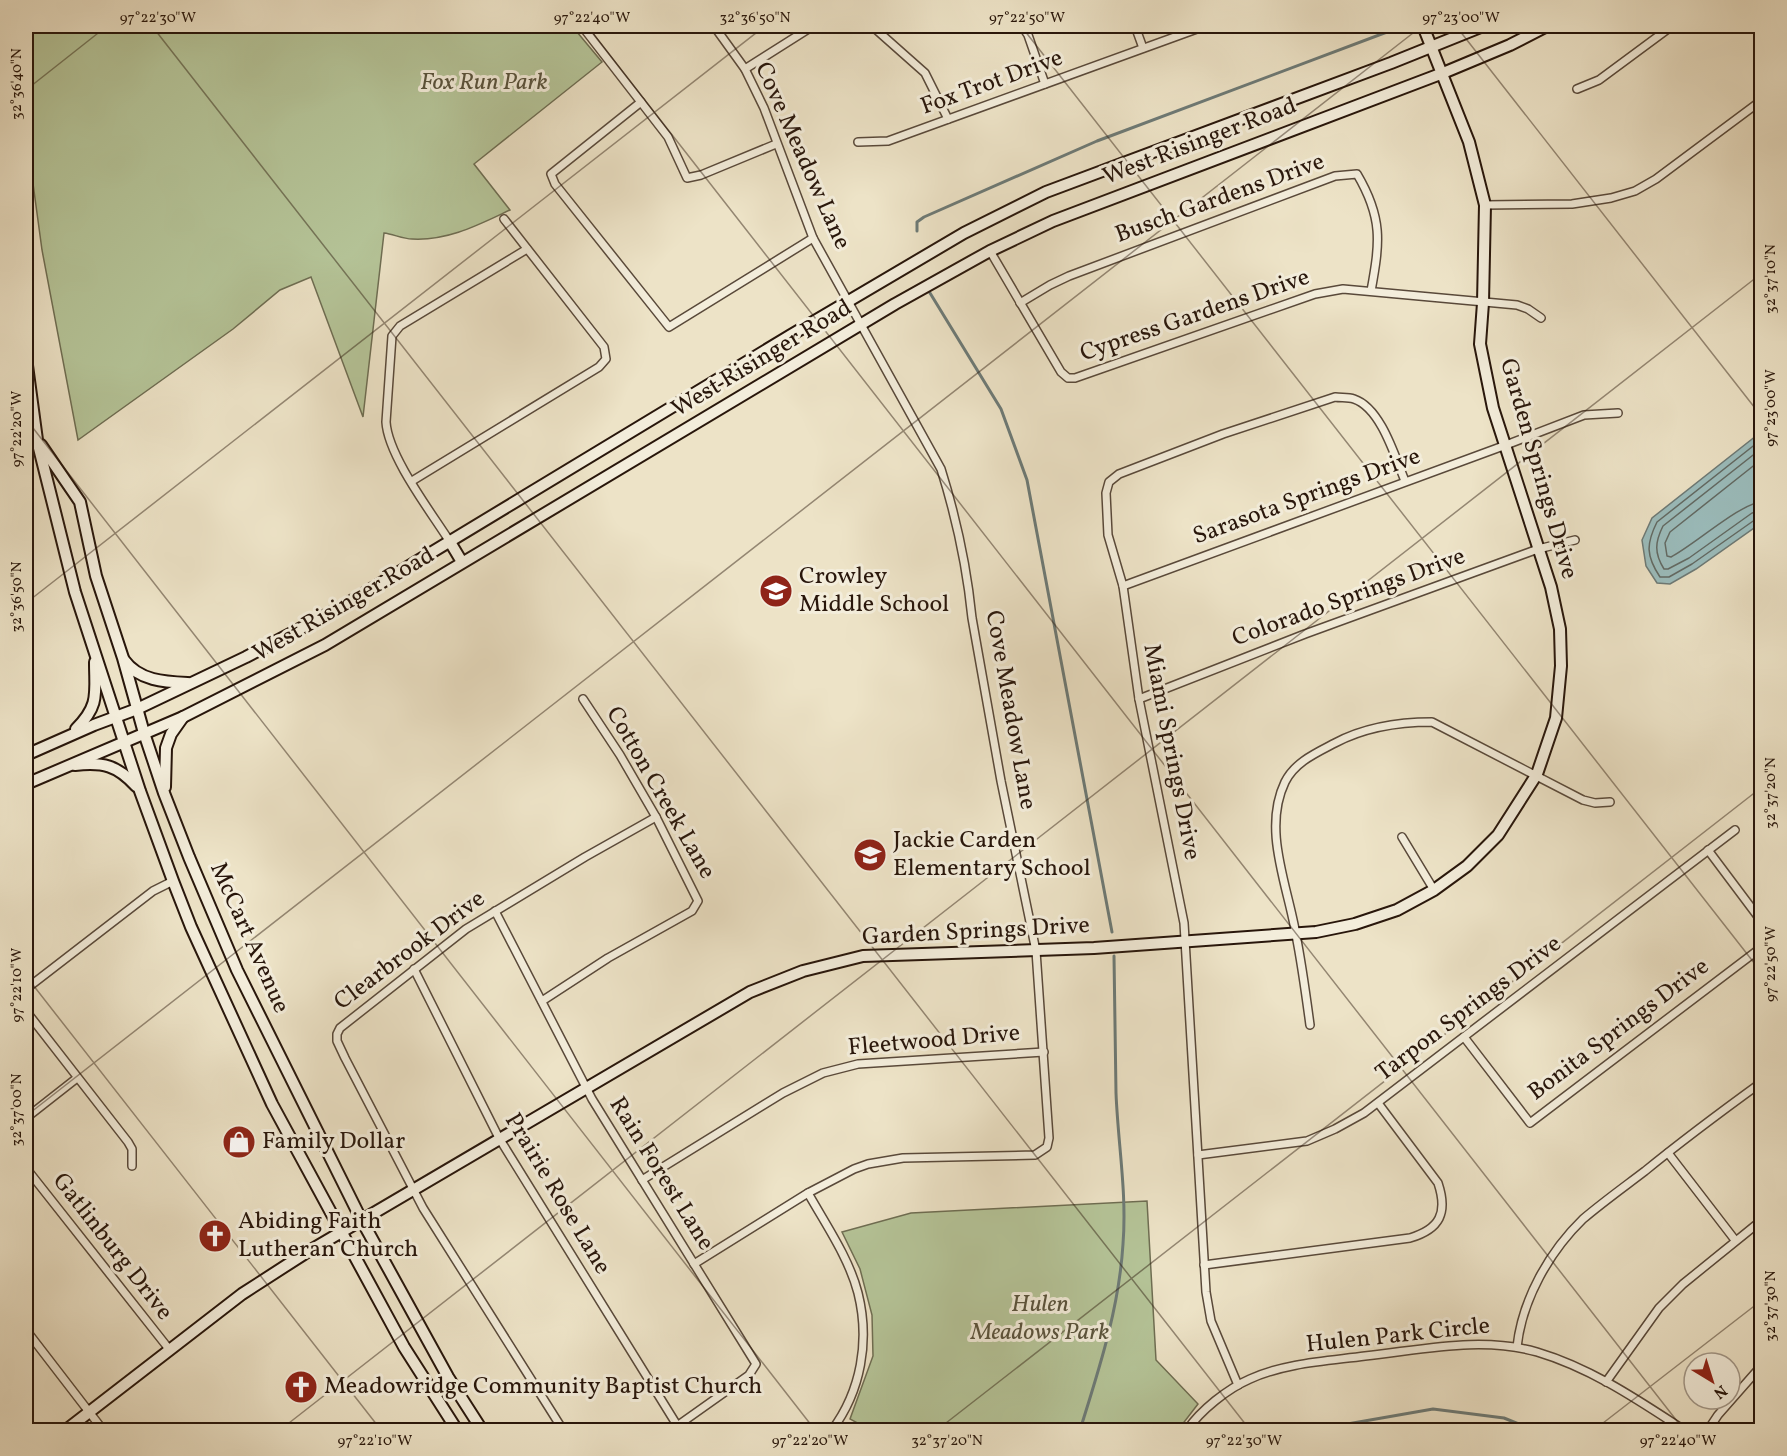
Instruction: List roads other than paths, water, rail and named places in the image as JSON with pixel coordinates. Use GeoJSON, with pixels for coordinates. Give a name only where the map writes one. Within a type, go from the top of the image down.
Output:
{"type":"FeatureCollection","features":[{"type":"Feature","properties":{"kind":"main road","name":"Garden Springs Drive"},"geometry":{"type":"LineString","coordinates":[[66,1431],[242,1294],[341,1230],[750,992],[803,970],[863,956],[1036,951],[1296,933],[1355,924],[1397,910],[1434,890],[1467,866],[1498,835],[1537,774],[1556,718],[1561,666],[1560,629],[1551,587],[1493,408],[1480,344],[1484,303],[1485,205],[1473,152],[1423,26]]}},
{"type":"Feature","properties":{"kind":"main road","name":"West Risinger Road"},"geometry":{"type":"LineString","coordinates":[[26,755],[137,709],[246,657],[344,606],[963,233],[1046,192],[1484,26]]}},
{"type":"Feature","properties":{"kind":"main road","name":"West Risinger Road"},"geometry":{"type":"LineString","coordinates":[[26,784],[63,766],[183,717],[325,645],[990,250],[1115,196],[1443,73],[1510,45],[1547,26]]}},
{"type":"Feature","properties":{"kind":"main road","name":"McCart Avenue"},"geometry":{"type":"LineString","coordinates":[[26,363],[37,440],[75,592],[140,791],[191,927],[265,1089],[404,1347],[457,1431]]}},
{"type":"Feature","properties":{"kind":"main road","name":"McCart Avenue"},"geometry":{"type":"LineString","coordinates":[[37,440],[80,502],[96,576],[164,794],[237,970],[361,1218],[448,1377],[482,1431]]}},
{"type":"Feature","properties":{"kind":"main road"},"geometry":{"type":"LineString","coordinates":[[450,542],[462,562]]}},
{"type":"Feature","properties":{"kind":"main road"},"geometry":{"type":"LineString","coordinates":[[70,735],[88,717],[93,707],[95,652]]}},
{"type":"Feature","properties":{"kind":"main road"},"geometry":{"type":"LineString","coordinates":[[123,658],[129,667],[145,677],[161,681],[192,683]]}},
{"type":"Feature","properties":{"kind":"main road"},"geometry":{"type":"LineString","coordinates":[[164,794],[166,748],[183,717]]}},
{"type":"Feature","properties":{"kind":"main road"},"geometry":{"type":"LineString","coordinates":[[63,766],[103,764],[126,775],[140,791]]}},
{"type":"Feature","properties":{"kind":"street"},"geometry":{"type":"LineString","coordinates":[[582,26],[668,137],[687,178],[701,175],[776,144]]}},
{"type":"Feature","properties":{"kind":"street","name":"Cove Meadow Lane"},"geometry":{"type":"LineString","coordinates":[[694,1264],[808,1193],[868,1164],[903,1158],[1035,1155],[1047,1147],[1049,1138],[1036,951],[1001,781],[972,618],[970,594],[942,469],[813,238],[764,108],[745,69],[714,26]]}},
{"type":"Feature","properties":{"kind":"street"},"geometry":{"type":"LineString","coordinates":[[745,69],[813,26]]}},
{"type":"Feature","properties":{"kind":"street"},"geometry":{"type":"LineString","coordinates":[[872,26],[925,73],[948,119]]}},
{"type":"Feature","properties":{"kind":"street"},"geometry":{"type":"LineString","coordinates":[[1022,26],[1028,35],[1045,84]]}},
{"type":"Feature","properties":{"kind":"street"},"geometry":{"type":"LineString","coordinates":[[1135,26],[1143,48]]}},
{"type":"Feature","properties":{"kind":"street","name":"Fox Trot Drive"},"geometry":{"type":"LineString","coordinates":[[858,142],[888,141],[1205,26]]}},
{"type":"Feature","properties":{"kind":"street"},"geometry":{"type":"LineString","coordinates":[[1577,89],[1599,80],[1672,26]]}},
{"type":"Feature","properties":{"kind":"street"},"geometry":{"type":"LineString","coordinates":[[1485,205],[1572,204],[1611,198],[1635,191],[1656,179],[1761,100]]}},
{"type":"Feature","properties":{"kind":"street"},"geometry":{"type":"LineString","coordinates":[[642,102],[551,174],[555,184],[669,327],[813,238]]}},
{"type":"Feature","properties":{"kind":"street","name":"Busch Gardens Drive"},"geometry":{"type":"LineString","coordinates":[[1020,303],[1069,276],[1335,176],[1357,174],[1373,203],[1378,226],[1378,252],[1371,291]]}},
{"type":"Feature","properties":{"kind":"street"},"geometry":{"type":"LineString","coordinates":[[412,481],[599,367],[606,359],[604,347],[504,219]]}},
{"type":"Feature","properties":{"kind":"street"},"geometry":{"type":"LineString","coordinates":[[450,542],[398,457],[387,428],[392,339],[400,326],[527,249]]}},
{"type":"Feature","properties":{"kind":"street","name":"Cypress Gardens Drive"},"geometry":{"type":"LineString","coordinates":[[990,250],[1061,372],[1068,378],[1075,378],[1315,294],[1343,289],[1517,305],[1541,318]]}},
{"type":"Feature","properties":{"kind":"street","name":"Miami Springs Drive"},"geometry":{"type":"LineString","coordinates":[[1238,1385],[1211,1321],[1204,1265],[1186,941],[1139,699],[1123,586],[1107,535],[1106,493],[1109,482],[1119,474],[1222,434],[1335,397],[1354,399],[1369,409],[1381,426],[1405,481]]}},
{"type":"Feature","properties":{"kind":"street","name":"Sarasota Springs Drive"},"geometry":{"type":"LineString","coordinates":[[1123,586],[1584,415],[1618,413]]}},
{"type":"Feature","properties":{"kind":"street","name":"Colorado Springs Drive"},"geometry":{"type":"LineString","coordinates":[[1139,699],[1305,634],[1538,549],[1575,540]]}},
{"type":"Feature","properties":{"kind":"street","name":"Cotton Creek Lane"},"geometry":{"type":"LineString","coordinates":[[542,1001],[608,958],[692,911],[698,901],[656,817],[620,755],[583,699]]}},
{"type":"Feature","properties":{"kind":"street"},"geometry":{"type":"LineString","coordinates":[[1310,1025],[1296,933],[1276,836],[1277,808],[1286,781],[1306,758],[1342,739],[1376,727],[1404,722],[1432,722],[1537,774],[1583,800],[1594,803],[1610,802]]}},
{"type":"Feature","properties":{"kind":"street","name":"Clearbrook Drive"},"geometry":{"type":"LineString","coordinates":[[563,1431],[412,1188],[345,1058],[337,1034],[465,929],[585,856],[656,817]]}},
{"type":"Feature","properties":{"kind":"street","name":"Tarpon Springs Drive"},"geometry":{"type":"LineString","coordinates":[[1198,1155],[1307,1141],[1335,1130],[1378,1103],[1735,830]]}},
{"type":"Feature","properties":{"kind":"street"},"geometry":{"type":"LineString","coordinates":[[1402,837],[1434,890]]}},
{"type":"Feature","properties":{"kind":"street"},"geometry":{"type":"LineString","coordinates":[[1708,850],[1761,922]]}},
{"type":"Feature","properties":{"kind":"street"},"geometry":{"type":"LineString","coordinates":[[26,989],[153,891],[173,881]]}},
{"type":"Feature","properties":{"kind":"street","name":"Rain Forest Lane"},"geometry":{"type":"LineString","coordinates":[[495,910],[586,1088],[746,1348],[755,1367],[749,1375],[679,1428]]}},
{"type":"Feature","properties":{"kind":"street","name":"Bonita Springs Drive"},"geometry":{"type":"LineString","coordinates":[[1464,1037],[1530,1123],[1761,947]]}},
{"type":"Feature","properties":{"kind":"street","name":"Prairie Rose Lane"},"geometry":{"type":"LineString","coordinates":[[414,969],[499,1138],[679,1428]]}},
{"type":"Feature","properties":{"kind":"street"},"geometry":{"type":"LineString","coordinates":[[26,1011],[128,1142],[132,1149],[132,1166]]}},
{"type":"Feature","properties":{"kind":"street","name":"Fleetwood Drive"},"geometry":{"type":"LineString","coordinates":[[642,1180],[783,1093],[823,1073],[858,1064],[1044,1052]]}},
{"type":"Feature","properties":{"kind":"street"},"geometry":{"type":"LineString","coordinates":[[26,1118],[77,1078]]}},
{"type":"Feature","properties":{"kind":"street"},"geometry":{"type":"LineString","coordinates":[[1517,1347],[1519,1330],[1544,1268],[1582,1221],[1761,1082]]}},
{"type":"Feature","properties":{"kind":"street"},"geometry":{"type":"LineString","coordinates":[[1204,1265],[1410,1238],[1427,1233],[1442,1211],[1443,1198],[1438,1183],[1378,1103]]}},
{"type":"Feature","properties":{"kind":"street"},"geometry":{"type":"LineString","coordinates":[[1668,1153],[1735,1240]]}},
{"type":"Feature","properties":{"kind":"street","name":"Gatlinburg Drive"},"geometry":{"type":"LineString","coordinates":[[26,1168],[169,1349]]}},
{"type":"Feature","properties":{"kind":"street"},"geometry":{"type":"LineString","coordinates":[[808,1193],[851,1275],[858,1293],[864,1329],[861,1363],[852,1392],[832,1431]]}},
{"type":"Feature","properties":{"kind":"street"},"geometry":{"type":"LineString","coordinates":[[1606,1382],[1659,1308],[1683,1284],[1761,1220]]}},
{"type":"Feature","properties":{"kind":"street"},"geometry":{"type":"LineString","coordinates":[[26,1330],[103,1431]]}},
{"type":"Feature","properties":{"kind":"street","name":"Hulen Park Circle"},"geometry":{"type":"LineString","coordinates":[[1187,1431],[1205,1411],[1238,1385],[1251,1378],[1292,1366],[1464,1344],[1517,1347],[1573,1364],[1684,1431]]}},
{"type":"Feature","properties":{"kind":"street"},"geometry":{"type":"LineString","coordinates":[[1708,1431],[1718,1415],[1761,1365]]}},
{"type":"Feature","properties":{"kind":"water"},"geometry":{"type":"Polygon","coordinates":[[[1761,432],[1761,523],[1696,569],[1670,584],[1657,583],[1646,566],[1642,540],[1652,518],[1761,432]]]}},
{"type":"Feature","properties":{"kind":"waterway"},"geometry":{"type":"LineString","coordinates":[[917,231],[917,222],[924,217],[1097,141],[1403,26]]}},
{"type":"Feature","properties":{"kind":"waterway"},"geometry":{"type":"LineString","coordinates":[[930,293],[1001,409],[1027,480],[1112,932]]}},
{"type":"Feature","properties":{"kind":"waterway"},"geometry":{"type":"LineString","coordinates":[[1080,1430],[1113,1315],[1123,1244],[1123,1187],[1116,1093],[1114,956]]}},
{"type":"Feature","properties":{"kind":"waterway"},"geometry":{"type":"LineString","coordinates":[[1313,1430],[1433,1409],[1504,1418],[1534,1430]]}},
{"type":"Feature","properties":{"kind":"waterway"},"geometry":{"type":"LineString","coordinates":[[1123,1430],[1161,1425],[1172,1428]]}},
{"type":"Feature","properties":{"kind":"place","name":"Crowley Middle School"},"geometry":{"type":"Point","coordinates":[776,591]}},
{"type":"Feature","properties":{"kind":"place","name":"Jackie Carden Elementary School"},"geometry":{"type":"Point","coordinates":[870,855]}},
{"type":"Feature","properties":{"kind":"place","name":"Family Dollar"},"geometry":{"type":"Point","coordinates":[239,1142]}},
{"type":"Feature","properties":{"kind":"place","name":"Abiding Faith Lutheran Church"},"geometry":{"type":"Point","coordinates":[215,1236]}},
{"type":"Feature","properties":{"kind":"place","name":"Meadowridge Community Baptist Church"},"geometry":{"type":"Point","coordinates":[301,1387]}},
{"type":"Feature","properties":{"kind":"park label","name":"Fox Run Park"},"geometry":{"type":"Point","coordinates":[484,83]}},
{"type":"Feature","properties":{"kind":"park label","name":"Hulen Meadows Park"},"geometry":{"type":"Point","coordinates":[1040,1319]}}]}
